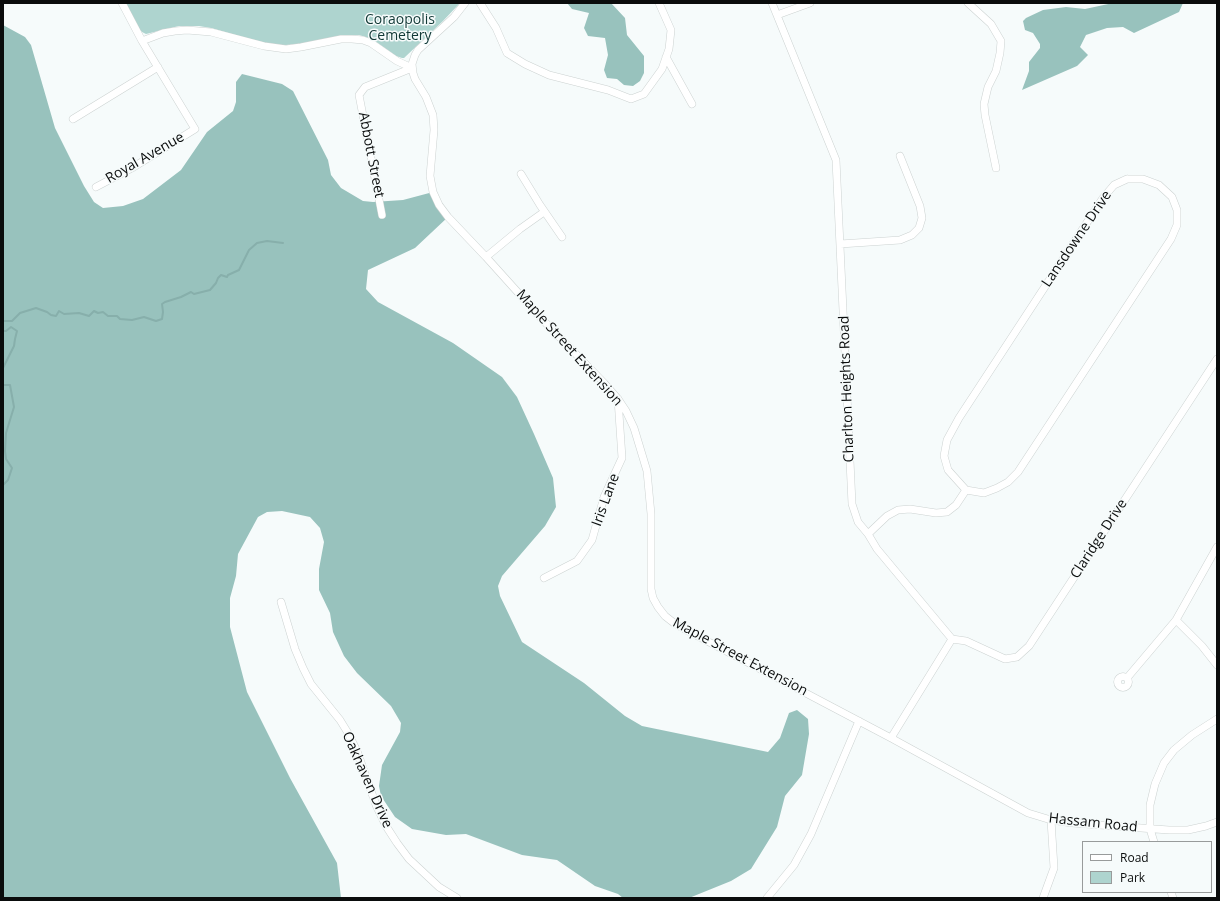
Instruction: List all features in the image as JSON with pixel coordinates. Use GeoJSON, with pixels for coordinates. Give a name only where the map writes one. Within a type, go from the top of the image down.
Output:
{"type":"FeatureCollection","features":[{"type":"Feature","properties":{"kind":"street"},"geometry":{"type":"LineString","coordinates":[[73,119],[158,67],[122,3]]}},
{"type":"Feature","properties":{"kind":"street"},"geometry":{"type":"LineString","coordinates":[[142,41],[175,30],[212,32],[264,46],[286,49],[352,38],[370,43],[397,61],[412,68],[413,59],[418,50],[454,17],[465,3]]}},
{"type":"Feature","properties":{"kind":"street"},"geometry":{"type":"LineString","coordinates":[[480,3],[496,28],[507,53],[525,64],[550,75],[608,90],[631,99],[644,94],[662,69],[669,49],[671,30],[659,3]]}},
{"type":"Feature","properties":{"kind":"street","name":"Charlton Heights Road"},"geometry":{"type":"LineString","coordinates":[[772,3],[836,160],[852,504],[858,522],[868,534],[877,549],[952,639]]}},
{"type":"Feature","properties":{"kind":"street"},"geometry":{"type":"LineString","coordinates":[[777,15],[810,3]]}},
{"type":"Feature","properties":{"kind":"street"},"geometry":{"type":"LineString","coordinates":[[968,3],[991,24],[1000,41],[1000,52],[996,71],[988,87],[984,104],[984,115],[996,168]]}},
{"type":"Feature","properties":{"kind":"street"},"geometry":{"type":"LineString","coordinates":[[666,57],[692,104]]}},
{"type":"Feature","properties":{"kind":"street","name":"Royal Avenue"},"geometry":{"type":"LineString","coordinates":[[96,187],[132,168],[195,129],[158,67]]}},
{"type":"Feature","properties":{"kind":"street","name":"Abbott Street"},"geometry":{"type":"LineString","coordinates":[[382,215],[359,95],[365,87],[412,68]]}},
{"type":"Feature","properties":{"kind":"street","name":"Maple Street Extension"},"geometry":{"type":"LineString","coordinates":[[412,68],[415,79],[426,97],[433,115],[434,130],[430,176],[436,199],[448,217],[537,314],[618,398],[631,419],[647,471],[651,514],[651,585],[653,598],[658,607],[665,616],[684,629],[891,738]]}},
{"type":"Feature","properties":{"kind":"street"},"geometry":{"type":"LineString","coordinates":[[840,244],[900,240],[912,235],[920,228],[922,218],[920,206],[900,156]]}},
{"type":"Feature","properties":{"kind":"street"},"geometry":{"type":"LineString","coordinates":[[521,174],[544,212],[562,237]]}},
{"type":"Feature","properties":{"kind":"street","name":"Lansdowne Drive"},"geometry":{"type":"LineString","coordinates":[[1127,179],[1143,179],[1159,185],[1172,197],[1177,210],[1177,225],[1171,239],[1018,472],[1008,482],[997,488],[984,492],[966,490],[948,470],[944,456],[947,440],[959,418],[1103,198],[1114,185],[1127,179]]}},
{"type":"Feature","properties":{"kind":"street"},"geometry":{"type":"LineString","coordinates":[[486,257],[520,229],[544,212]]}},
{"type":"Feature","properties":{"kind":"street","name":"Claridge Drive"},"geometry":{"type":"LineString","coordinates":[[952,639],[966,641],[1005,659],[1017,657],[1029,646],[1217,359]]}},
{"type":"Feature","properties":{"kind":"street","name":"Iris Lane"},"geometry":{"type":"LineString","coordinates":[[544,578],[577,561],[592,540],[604,497],[622,458],[618,398]]}},
{"type":"Feature","properties":{"kind":"street"},"geometry":{"type":"LineString","coordinates":[[868,534],[887,516],[898,510],[910,509],[936,513],[947,512],[956,505],[966,490]]}},
{"type":"Feature","properties":{"kind":"street"},"geometry":{"type":"LineString","coordinates":[[1127,678],[1176,620],[1217,547]]}},
{"type":"Feature","properties":{"kind":"street","name":"Oakhaven Drive"},"geometry":{"type":"LineString","coordinates":[[281,602],[295,649],[311,684],[340,720],[348,733],[357,751],[376,805],[386,826],[409,859],[439,887],[456,898]]}},
{"type":"Feature","properties":{"kind":"street"},"geometry":{"type":"LineString","coordinates":[[1176,620],[1202,646],[1217,665]]}},
{"type":"Feature","properties":{"kind":"street"},"geometry":{"type":"LineString","coordinates":[[891,738],[952,639]]}},
{"type":"Feature","properties":{"kind":"street"},"geometry":{"type":"LineString","coordinates":[[1154,841],[1150,828],[1150,805],[1155,784],[1164,763],[1174,750],[1192,735],[1217,719]]}},
{"type":"Feature","properties":{"kind":"street"},"geometry":{"type":"LineString","coordinates":[[767,898],[794,866],[811,834],[859,721]]}},
{"type":"Feature","properties":{"kind":"street","name":"Hassam Road"},"geometry":{"type":"LineString","coordinates":[[891,738],[1028,813],[1051,820],[1072,823],[1169,830],[1188,830],[1217,822]]}},
{"type":"Feature","properties":{"kind":"street"},"geometry":{"type":"LineString","coordinates":[[1043,898],[1054,868],[1051,820]]}},
{"type":"Feature","properties":{"kind":"green space","name":"Coraopolis Cemetery"},"geometry":{"type":"Polygon","coordinates":[[[125,3],[460,3],[404,58],[402,58],[396,56],[372,39],[359,35],[344,35],[300,44],[273,45],[199,26],[179,26],[146,34],[140,30],[125,3]]]}},
{"type":"Feature","properties":{"kind":"shaded area"},"geometry":{"type":"Polygon","coordinates":[[[567,3],[611,3],[625,18],[627,35],[644,56],[644,73],[640,81],[633,86],[624,85],[617,79],[607,78],[604,70],[608,55],[605,38],[588,36],[584,28],[589,13],[572,9],[567,3]]]}},
{"type":"Feature","properties":{"kind":"shaded area"},"geometry":{"type":"Polygon","coordinates":[[[1113,3],[1183,3],[1179,12],[1134,33],[1123,27],[1107,28],[1086,35],[1080,47],[1088,55],[1077,66],[1022,90],[1029,71],[1029,62],[1040,48],[1040,44],[1033,33],[1025,30],[1023,21],[1026,18],[1043,10],[1066,7],[1085,9],[1113,3]]]}},
{"type":"Feature","properties":{"kind":"shaded area"},"geometry":{"type":"Polygon","coordinates":[[[3,25],[25,37],[31,45],[55,128],[84,186],[94,202],[103,208],[123,206],[143,199],[181,170],[207,132],[233,111],[236,102],[236,82],[242,74],[282,84],[293,91],[328,160],[331,175],[341,188],[363,201],[373,202],[403,200],[433,192],[448,217],[415,248],[368,270],[366,289],[378,302],[453,343],[502,377],[517,397],[534,434],[553,478],[556,507],[545,526],[502,576],[498,586],[500,596],[522,642],[584,683],[625,716],[642,726],[768,752],[780,738],[789,713],[797,710],[808,719],[809,734],[802,775],[785,796],[777,827],[751,869],[731,881],[689,898],[623,898],[618,894],[595,886],[557,860],[522,855],[466,834],[446,835],[412,829],[395,817],[381,796],[379,786],[382,765],[400,732],[401,723],[391,706],[357,673],[344,656],[333,632],[330,613],[319,590],[319,569],[324,542],[320,528],[310,517],[282,511],[267,512],[258,517],[238,554],[236,576],[230,598],[230,627],[247,692],[290,778],[337,863],[341,898],[3,898],[3,25]]]}},
{"type":"Feature","properties":{"kind":"waterway"},"geometry":{"type":"LineString","coordinates":[[3,321],[12,321],[20,313],[36,308],[56,316],[59,311],[64,314],[79,313],[89,316],[94,311],[98,313],[103,312],[108,316],[117,316],[120,319],[132,320],[144,317],[156,321],[162,319],[162,304],[165,302],[191,292],[194,294],[210,290],[221,275],[227,277],[228,275],[239,270],[249,250],[257,243],[267,241],[283,243]]}},
{"type":"Feature","properties":{"kind":"waterway"},"geometry":{"type":"LineString","coordinates":[[3,331],[6,331],[11,327],[17,331],[14,346],[3,368]]}},
{"type":"Feature","properties":{"kind":"waterway"},"geometry":{"type":"LineString","coordinates":[[3,385],[10,385],[14,407],[6,433],[5,451],[6,459],[12,468],[8,480],[3,485]]}}]}
